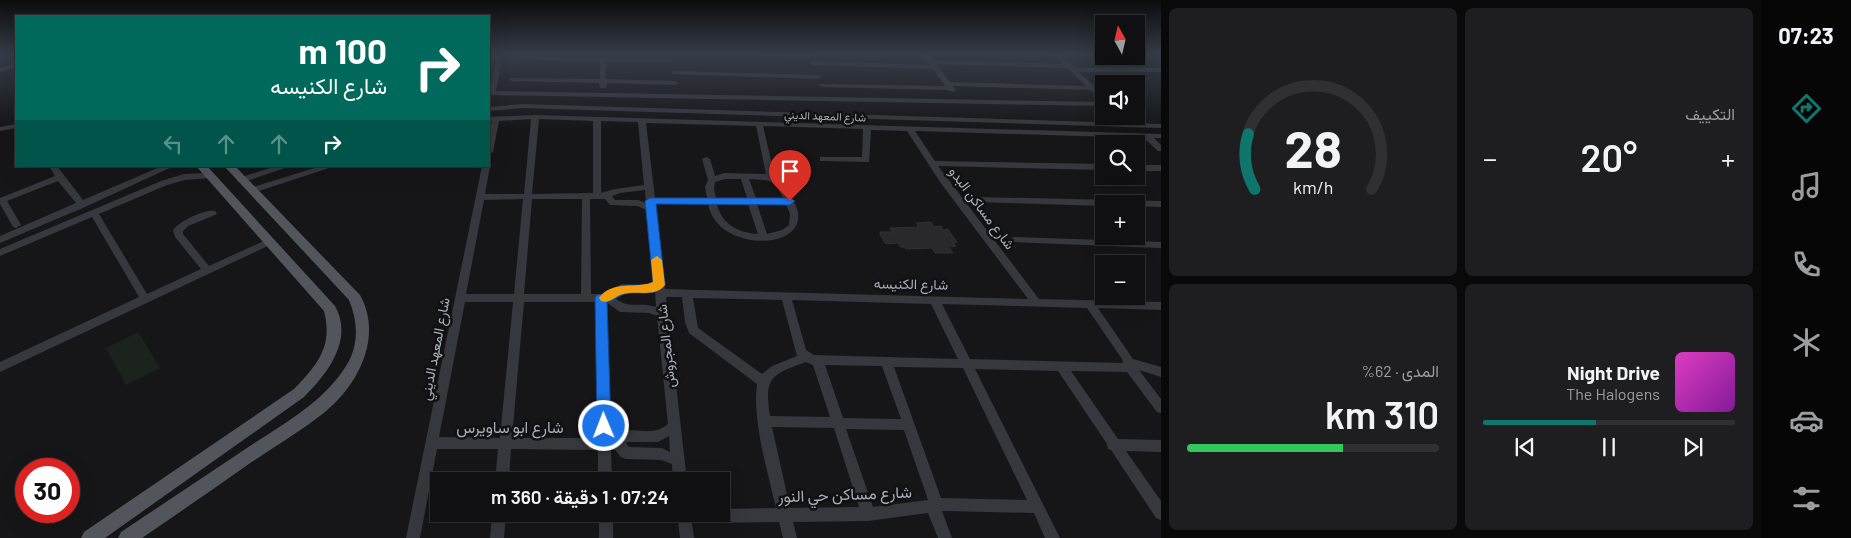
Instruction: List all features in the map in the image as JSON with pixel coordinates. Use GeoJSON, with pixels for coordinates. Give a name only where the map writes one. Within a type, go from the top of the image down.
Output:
{"type":"FeatureCollection","features":[{"type":"Feature","properties":{"kind":"main road"},"geometry":{"type":"LineString","coordinates":[[127,538],[320,407],[350,373],[363,340],[364,324],[361,310],[355,298],[230,167]]}},
{"type":"Feature","properties":{"kind":"main road"},"geometry":{"type":"LineString","coordinates":[[90,538],[298,393],[325,364],[332,348],[335,334],[334,321],[330,309],[205,171]]}},
{"type":"Feature","properties":{"kind":"street"},"geometry":{"type":"LineString","coordinates":[[494,79],[490,93],[1095,104]]}},
{"type":"Feature","properties":{"kind":"street"},"geometry":{"type":"LineString","coordinates":[[507,106],[512,79]]}},
{"type":"Feature","properties":{"kind":"street"},"geometry":{"type":"LineString","coordinates":[[517,79],[675,83]]}},
{"type":"Feature","properties":{"kind":"street"},"geometry":{"type":"LineString","coordinates":[[675,79],[677,96]]}},
{"type":"Feature","properties":{"kind":"street"},"geometry":{"type":"LineString","coordinates":[[819,79],[840,126]]}},
{"type":"Feature","properties":{"kind":"street"},"geometry":{"type":"LineString","coordinates":[[944,79],[960,101]]}},
{"type":"Feature","properties":{"kind":"street"},"geometry":{"type":"LineString","coordinates":[[1082,79],[1095,91]]}},
{"type":"Feature","properties":{"kind":"street"},"geometry":{"type":"LineString","coordinates":[[603,81],[603,96]]}},
{"type":"Feature","properties":{"kind":"street"},"geometry":{"type":"LineString","coordinates":[[822,85],[1091,88]]}},
{"type":"Feature","properties":{"kind":"street","name":"شارع المعهد الديني"},"geometry":{"type":"LineString","coordinates":[[490,109],[507,106],[1095,124]]}},
{"type":"Feature","properties":{"kind":"street"},"geometry":{"type":"LineString","coordinates":[[677,112],[678,122]]}},
{"type":"Feature","properties":{"kind":"street"},"geometry":{"type":"LineString","coordinates":[[503,472],[535,117]]}},
{"type":"Feature","properties":{"kind":"street","name":"شارع المعهد الديني"},"geometry":{"type":"LineString","coordinates":[[490,141],[492,119],[535,117],[840,126],[910,130],[976,130],[1161,136]]}},
{"type":"Feature","properties":{"kind":"street"},"geometry":{"type":"LineString","coordinates":[[597,119],[597,196]]}},
{"type":"Feature","properties":{"kind":"street"},"geometry":{"type":"LineString","coordinates":[[969,120],[976,130]]}},
{"type":"Feature","properties":{"kind":"street","name":"شارع المجروش"},"geometry":{"type":"LineString","coordinates":[[642,121],[679,472]]}},
{"type":"Feature","properties":{"kind":"street"},"geometry":{"type":"LineString","coordinates":[[759,124],[771,178]]}},
{"type":"Feature","properties":{"kind":"street","name":"شارع المعهد الديني"},"geometry":{"type":"LineString","coordinates":[[1130,125],[1161,126]]}},
{"type":"Feature","properties":{"kind":"street"},"geometry":{"type":"LineString","coordinates":[[0,129],[15,126]]}},
{"type":"Feature","properties":{"kind":"street"},"geometry":{"type":"LineString","coordinates":[[823,159],[866,160],[868,127]]}},
{"type":"Feature","properties":{"kind":"street","name":"شارع مساكن البدو"},"geometry":{"type":"LineString","coordinates":[[910,130],[932,163],[1036,302]]}},
{"type":"Feature","properties":{"kind":"street"},"geometry":{"type":"LineString","coordinates":[[1146,136],[1161,149]]}},
{"type":"Feature","properties":{"kind":"street"},"geometry":{"type":"LineString","coordinates":[[706,159],[712,180],[710,186],[712,201],[718,219],[729,228],[752,237],[764,238],[782,234],[793,226],[795,214],[779,182],[771,178],[744,176],[720,176],[712,180]]}},
{"type":"Feature","properties":{"kind":"street"},"geometry":{"type":"LineString","coordinates":[[932,163],[1095,167]]}},
{"type":"Feature","properties":{"kind":"street"},"geometry":{"type":"LineString","coordinates":[[54,167],[60,178],[82,205]]}},
{"type":"Feature","properties":{"kind":"street"},"geometry":{"type":"LineString","coordinates":[[241,180],[285,167]]}},
{"type":"Feature","properties":{"kind":"street"},"geometry":{"type":"LineString","coordinates":[[252,190],[328,167]]}},
{"type":"Feature","properties":{"kind":"street","name":"شارع المعهد الديني"},"geometry":{"type":"LineString","coordinates":[[413,538],[486,167]]}},
{"type":"Feature","properties":{"kind":"street"},"geometry":{"type":"LineString","coordinates":[[0,240],[167,168],[179,170],[174,180]]}},
{"type":"Feature","properties":{"kind":"street"},"geometry":{"type":"LineString","coordinates":[[1145,168],[1161,168]]}},
{"type":"Feature","properties":{"kind":"street"},"geometry":{"type":"LineString","coordinates":[[0,253],[153,186],[205,171]]}},
{"type":"Feature","properties":{"kind":"street"},"geometry":{"type":"LineString","coordinates":[[744,176],[764,238]]}},
{"type":"Feature","properties":{"kind":"street"},"geometry":{"type":"LineString","coordinates":[[16,226],[1,200],[60,178]]}},
{"type":"Feature","properties":{"kind":"street"},"geometry":{"type":"LineString","coordinates":[[480,197],[607,196],[614,191],[638,191],[649,186]]}},
{"type":"Feature","properties":{"kind":"street"},"geometry":{"type":"LineString","coordinates":[[586,196],[586,298]]}},
{"type":"Feature","properties":{"kind":"street"},"geometry":{"type":"LineString","coordinates":[[607,196],[613,202],[651,204],[712,201],[790,201]]}},
{"type":"Feature","properties":{"kind":"street"},"geometry":{"type":"LineString","coordinates":[[976,200],[1095,202]]}},
{"type":"Feature","properties":{"kind":"street"},"geometry":{"type":"LineString","coordinates":[[1145,204],[1161,204]]}},
{"type":"Feature","properties":{"kind":"street"},"geometry":{"type":"LineString","coordinates":[[94,213],[145,299]]}},
{"type":"Feature","properties":{"kind":"street"},"geometry":{"type":"LineString","coordinates":[[207,270],[178,235],[178,230],[185,224],[212,213]]}},
{"type":"Feature","properties":{"kind":"street"},"geometry":{"type":"LineString","coordinates":[[1014,240],[1161,244]]}},
{"type":"Feature","properties":{"kind":"street"},"geometry":{"type":"LineString","coordinates":[[0,367],[269,242]]}},
{"type":"Feature","properties":{"kind":"street","name":"شارع الكنيسه"},"geometry":{"type":"LineString","coordinates":[[460,298],[604,298],[621,290],[660,289],[687,294],[1161,306]]}},
{"type":"Feature","properties":{"kind":"street"},"geometry":{"type":"LineString","coordinates":[[687,294],[690,322],[693,330],[763,382]]}},
{"type":"Feature","properties":{"kind":"street"},"geometry":{"type":"LineString","coordinates":[[786,296],[800,348],[812,359],[838,423],[868,514]]}},
{"type":"Feature","properties":{"kind":"street"},"geometry":{"type":"LineString","coordinates":[[604,298],[605,472]]}},
{"type":"Feature","properties":{"kind":"street","name":"شارع الكنيسه"},"geometry":{"type":"LineString","coordinates":[[604,298],[620,308],[650,309],[662,314]]}},
{"type":"Feature","properties":{"kind":"street"},"geometry":{"type":"LineString","coordinates":[[934,299],[1053,538]]}},
{"type":"Feature","properties":{"kind":"street"},"geometry":{"type":"LineString","coordinates":[[1089,303],[1161,408]]}},
{"type":"Feature","properties":{"kind":"street"},"geometry":{"type":"LineString","coordinates":[[790,538],[765,420],[762,394],[763,382],[771,372],[812,359],[887,363],[1122,369],[1130,364],[1161,372]]}},
{"type":"Feature","properties":{"kind":"street"},"geometry":{"type":"LineString","coordinates":[[887,363],[945,538]]}},
{"type":"Feature","properties":{"kind":"street"},"geometry":{"type":"LineString","coordinates":[[1062,367],[1113,445],[1161,513]]}},
{"type":"Feature","properties":{"kind":"street"},"geometry":{"type":"LineString","coordinates":[[765,420],[909,425]]}},
{"type":"Feature","properties":{"kind":"street","name":"شارع ابو ساويرس"},"geometry":{"type":"LineString","coordinates":[[618,444],[626,436],[661,435],[674,428]]}},
{"type":"Feature","properties":{"kind":"street","name":"شارع ابو ساويرس"},"geometry":{"type":"LineString","coordinates":[[432,443],[618,444],[626,453],[662,454],[678,461]]}},
{"type":"Feature","properties":{"kind":"street"},"geometry":{"type":"LineString","coordinates":[[1113,445],[1161,446]]}},
{"type":"Feature","properties":{"kind":"street","name":"شارع مساكن حي النور"},"geometry":{"type":"LineString","coordinates":[[730,515],[868,514],[947,504],[1038,507]]}},
{"type":"Feature","properties":{"kind":"street"},"geometry":{"type":"LineString","coordinates":[[497,538],[498,522]]}},
{"type":"Feature","properties":{"kind":"street"},"geometry":{"type":"LineString","coordinates":[[606,522],[606,538]]}},
{"type":"Feature","properties":{"kind":"street"},"geometry":{"type":"LineString","coordinates":[[685,522],[687,538]]}},
{"type":"Feature","properties":{"kind":"shaded area"},"geometry":{"type":"Polygon","coordinates":[[[138,332],[160,368],[126,385],[106,348],[138,332]]]}},
{"type":"Feature","properties":{"kind":"building"},"geometry":{"type":"Polygon","coordinates":[[[931,222],[934,227],[941,226],[943,230],[948,229],[957,242],[953,243],[956,246],[949,247],[953,253],[935,253],[932,248],[906,249],[898,243],[886,244],[880,235],[880,232],[892,232],[890,228],[919,227],[916,223],[931,222]]]}},
{"type":"Feature","properties":{"kind":"slow traffic"},"geometry":{"type":"LineString","coordinates":[[605,298],[621,290],[647,289],[659,285],[657,260]]}},
{"type":"Feature","properties":{"kind":"route"},"geometry":{"type":"LineString","coordinates":[[604,426],[601,298],[608,298],[621,290],[647,289],[659,285],[650,201],[790,201]]}}]}
